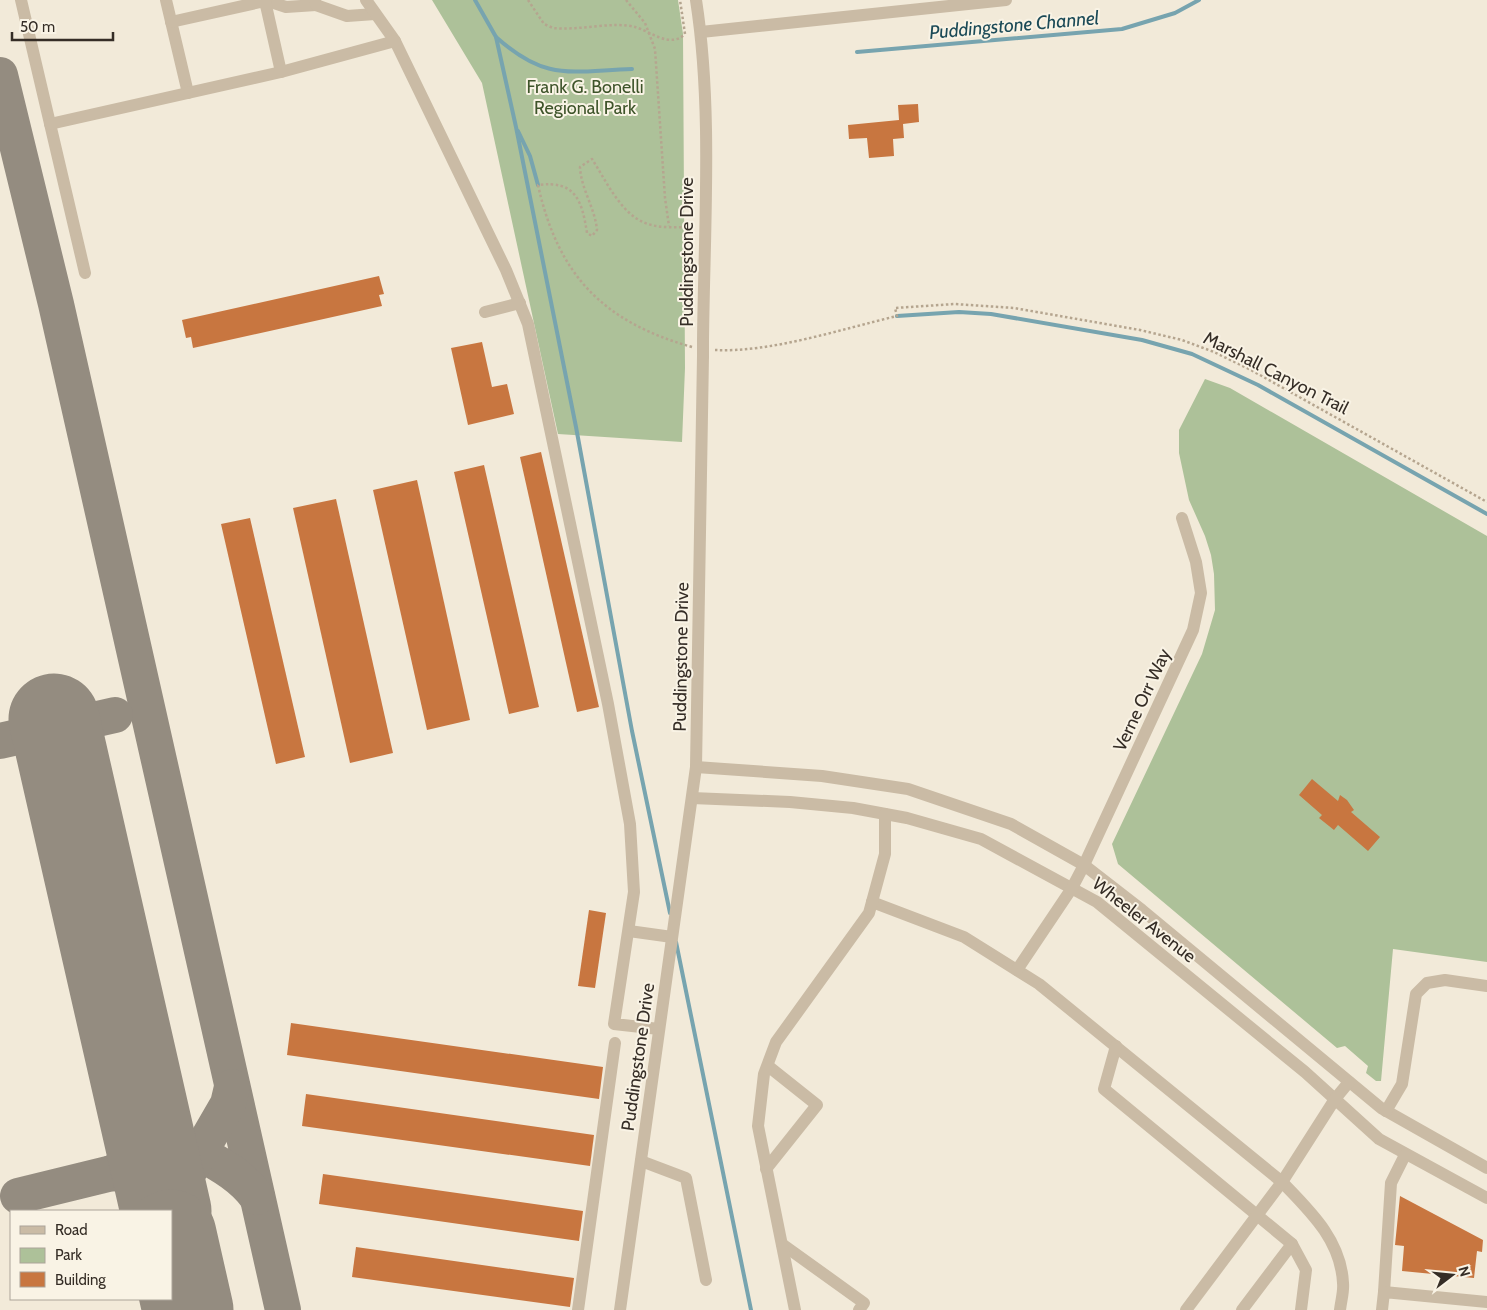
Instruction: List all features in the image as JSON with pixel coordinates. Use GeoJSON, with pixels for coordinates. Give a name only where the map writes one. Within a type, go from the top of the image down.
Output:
{"type":"FeatureCollection","features":[{"type":"Feature","properties":{"kind":"street"},"geometry":{"type":"LineString","coordinates":[[21,0],[85,273]]}},
{"type":"Feature","properties":{"kind":"street"},"geometry":{"type":"LineString","coordinates":[[166,0],[188,93]]}},
{"type":"Feature","properties":{"kind":"street"},"geometry":{"type":"LineString","coordinates":[[366,0],[395,41],[520,303],[528,324],[630,824],[634,892],[614,1024],[659,1029]]}},
{"type":"Feature","properties":{"kind":"street","name":"Puddingstone Drive"},"geometry":{"type":"LineString","coordinates":[[620,1310],[696,767],[704,342],[704,96],[701,32],[696,0]]}},
{"type":"Feature","properties":{"kind":"street"},"geometry":{"type":"LineString","coordinates":[[701,32],[1006,0]]}},
{"type":"Feature","properties":{"kind":"street"},"geometry":{"type":"LineString","coordinates":[[171,22],[265,1],[286,7],[316,3],[347,16],[375,14]]}},
{"type":"Feature","properties":{"kind":"street"},"geometry":{"type":"LineString","coordinates":[[265,1],[281,72]]}},
{"type":"Feature","properties":{"kind":"street"},"geometry":{"type":"LineString","coordinates":[[50,124],[281,72],[395,41]]}},
{"type":"Feature","properties":{"kind":"street"},"geometry":{"type":"LineString","coordinates":[[485,312],[520,303]]}},
{"type":"Feature","properties":{"kind":"street","name":"Verne Orr Way"},"geometry":{"type":"LineString","coordinates":[[1017,970],[1072,888],[1084,865],[1193,630],[1200,593],[1196,562],[1182,518]]}},
{"type":"Feature","properties":{"kind":"street","name":"Wheeler Avenue"},"geometry":{"type":"LineString","coordinates":[[696,767],[822,776],[908,788],[1011,824],[1084,865],[1142,910],[1386,1111],[1487,1168]]}},
{"type":"Feature","properties":{"kind":"street","name":"Wheeler Avenue"},"geometry":{"type":"LineString","coordinates":[[692,798],[790,802],[885,814],[907,818],[981,839],[1097,902],[1143,938],[1335,1099],[1379,1139],[1405,1155],[1487,1198]]}},
{"type":"Feature","properties":{"kind":"street"},"geometry":{"type":"LineString","coordinates":[[795,1310],[758,1126],[764,1074],[776,1042],[869,913],[885,854],[885,814]]}},
{"type":"Feature","properties":{"kind":"street"},"geometry":{"type":"LineString","coordinates":[[872,902],[964,937],[1039,984],[1282,1182],[1315,1215],[1336,1248],[1343,1283],[1340,1310]]}},
{"type":"Feature","properties":{"kind":"street"},"geometry":{"type":"LineString","coordinates":[[629,931],[672,937]]}},
{"type":"Feature","properties":{"kind":"street"},"geometry":{"type":"LineString","coordinates":[[1386,1111],[1402,1084],[1416,994],[1427,983],[1444,980],[1487,986]]}},
{"type":"Feature","properties":{"kind":"street"},"geometry":{"type":"LineString","coordinates":[[578,1310],[615,1044]]}},
{"type":"Feature","properties":{"kind":"street"},"geometry":{"type":"LineString","coordinates":[[1116,1046],[1104,1089],[1292,1244],[1306,1270],[1301,1310]]}},
{"type":"Feature","properties":{"kind":"street"},"geometry":{"type":"LineString","coordinates":[[766,1169],[817,1105],[768,1066]]}},
{"type":"Feature","properties":{"kind":"street"},"geometry":{"type":"LineString","coordinates":[[1186,1310],[1258,1216],[1335,1099],[1349,1082]]}},
{"type":"Feature","properties":{"kind":"street"},"geometry":{"type":"LineString","coordinates":[[1382,1310],[1391,1183],[1405,1155]]}},
{"type":"Feature","properties":{"kind":"street"},"geometry":{"type":"LineString","coordinates":[[641,1161],[686,1178],[706,1280]]}},
{"type":"Feature","properties":{"kind":"street"},"geometry":{"type":"LineString","coordinates":[[782,1244],[864,1303],[859,1310]]}},
{"type":"Feature","properties":{"kind":"street"},"geometry":{"type":"LineString","coordinates":[[1242,1310],[1292,1244]]}},
{"type":"Feature","properties":{"kind":"street"},"geometry":{"type":"LineString","coordinates":[[1384,1292],[1487,1302]]}},
{"type":"Feature","properties":{"kind":"path"},"geometry":{"type":"LineString","coordinates":[[528,0],[544,24],[553,28],[633,26],[651,36],[668,39],[677,38],[685,34],[680,0]]}},
{"type":"Feature","properties":{"kind":"path"},"geometry":{"type":"LineString","coordinates":[[626,0],[645,24],[655,49],[665,198],[669,226]]}},
{"type":"Feature","properties":{"kind":"path"},"geometry":{"type":"LineString","coordinates":[[538,184],[557,184],[573,192],[581,206],[587,233],[592,236],[597,230],[596,222],[582,180],[580,167],[592,159],[627,211],[642,222],[669,226],[704,226]]}},
{"type":"Feature","properties":{"kind":"path","name":"Marshall Canyon Trail"},"geometry":{"type":"LineString","coordinates":[[896,316],[895,308],[937,304],[977,305],[1099,322],[1182,340],[1214,352],[1251,370],[1487,502]]}},
{"type":"Feature","properties":{"kind":"green space","name":"Frank G. Bonelli Regional Park"},"geometry":{"type":"Polygon","coordinates":[[[432,0],[678,0],[683,34],[685,368],[682,442],[558,434],[482,83],[432,0]]]}},
{"type":"Feature","properties":{"kind":"green space"},"geometry":{"type":"Polygon","coordinates":[[[1205,379],[1230,388],[1487,536],[1487,962],[1393,949],[1381,1081],[1376,1081],[1366,1073],[1368,1066],[1345,1046],[1337,1048],[1118,864],[1112,844],[1202,654],[1215,610],[1214,574],[1211,555],[1189,500],[1179,453],[1179,430],[1205,379]]]}},
{"type":"Feature","properties":{"kind":"building"},"geometry":{"type":"Polygon","coordinates":[[[918,104],[919,122],[903,124],[904,138],[893,139],[894,156],[869,158],[867,138],[849,139],[848,125],[899,120],[898,105],[918,104]]]}},
{"type":"Feature","properties":{"kind":"building"},"geometry":{"type":"Polygon","coordinates":[[[379,276],[384,294],[379,295],[382,306],[193,348],[191,337],[186,338],[182,320],[379,276]]]}},
{"type":"Feature","properties":{"kind":"building"},"geometry":{"type":"Polygon","coordinates":[[[482,342],[492,387],[507,384],[514,414],[468,425],[451,348],[482,342]]]}},
{"type":"Feature","properties":{"kind":"building"},"geometry":{"type":"Polygon","coordinates":[[[541,452],[599,707],[577,712],[520,457],[541,452]]]}},
{"type":"Feature","properties":{"kind":"building"},"geometry":{"type":"Polygon","coordinates":[[[484,465],[539,707],[509,714],[454,472],[484,465]]]}},
{"type":"Feature","properties":{"kind":"building"},"geometry":{"type":"Polygon","coordinates":[[[417,480],[470,720],[427,730],[373,490],[417,480]]]}},
{"type":"Feature","properties":{"kind":"building"},"geometry":{"type":"Polygon","coordinates":[[[336,499],[393,753],[350,763],[293,508],[336,499]]]}},
{"type":"Feature","properties":{"kind":"building"},"geometry":{"type":"Polygon","coordinates":[[[250,518],[305,757],[276,764],[221,524],[250,518]]]}},
{"type":"Feature","properties":{"kind":"building"},"geometry":{"type":"Polygon","coordinates":[[[1312,779],[1338,801],[1340,795],[1347,800],[1354,810],[1351,812],[1380,837],[1368,851],[1338,825],[1334,830],[1319,818],[1322,815],[1299,795],[1312,779]]]}},
{"type":"Feature","properties":{"kind":"building"},"geometry":{"type":"Polygon","coordinates":[[[589,910],[606,913],[595,988],[578,986],[589,910]]]}},
{"type":"Feature","properties":{"kind":"building"},"geometry":{"type":"Polygon","coordinates":[[[291,1023],[603,1067],[599,1099],[287,1055],[291,1023]]]}},
{"type":"Feature","properties":{"kind":"building"},"geometry":{"type":"Polygon","coordinates":[[[306,1094],[594,1135],[590,1166],[302,1126],[306,1094]]]}},
{"type":"Feature","properties":{"kind":"building"},"geometry":{"type":"Polygon","coordinates":[[[323,1174],[583,1211],[579,1241],[319,1204],[323,1174]]]}},
{"type":"Feature","properties":{"kind":"building"},"geometry":{"type":"Polygon","coordinates":[[[1400,1196],[1483,1240],[1482,1252],[1477,1251],[1474,1278],[1402,1271],[1404,1246],[1395,1245],[1400,1196]]]}},
{"type":"Feature","properties":{"kind":"building"},"geometry":{"type":"Polygon","coordinates":[[[356,1247],[574,1278],[570,1307],[352,1277],[356,1247]]]}},
{"type":"Feature","properties":{"kind":"waterway"},"geometry":{"type":"LineString","coordinates":[[475,0],[496,37],[516,127],[576,427],[632,731],[670,913]]}},
{"type":"Feature","properties":{"kind":"waterway","name":"Puddingstone Channel"},"geometry":{"type":"LineString","coordinates":[[857,52],[1122,29],[1175,13],[1199,0]]}},
{"type":"Feature","properties":{"kind":"waterway","name":"Puddingstone Channel"},"geometry":{"type":"LineString","coordinates":[[496,37],[530,61],[560,71],[632,69]]}},
{"type":"Feature","properties":{"kind":"waterway"},"geometry":{"type":"LineString","coordinates":[[518,131],[530,156],[538,185]]}},
{"type":"Feature","properties":{"kind":"waterway"},"geometry":{"type":"LineString","coordinates":[[897,316],[959,312],[991,314],[1142,340],[1192,354],[1258,385],[1487,514]]}},
{"type":"Feature","properties":{"kind":"waterway"},"geometry":{"type":"LineString","coordinates":[[676,942],[751,1310]]}},
{"type":"Feature","properties":{"kind":"taxiway"},"geometry":{"type":"LineString","coordinates":[[0,75],[56,304],[283,1310]]}},
{"type":"Feature","properties":{"kind":"taxiway"},"geometry":{"type":"LineString","coordinates":[[0,741],[115,715]]}},
{"type":"Feature","properties":{"kind":"taxiway"},"geometry":{"type":"LineString","coordinates":[[169,1210],[170,1204],[228,1104],[232,1087]]}},
{"type":"Feature","properties":{"kind":"taxiway"},"geometry":{"type":"LineString","coordinates":[[142,1106],[153,1121],[167,1133],[230,1172],[245,1183],[257,1197]]}},
{"type":"Feature","properties":{"kind":"taxiway"},"geometry":{"type":"LineString","coordinates":[[144,1116],[138,1150],[129,1163],[112,1173],[129,1176],[144,1183],[155,1195],[162,1210]]}},
{"type":"Feature","properties":{"kind":"taxiway"},"geometry":{"type":"LineString","coordinates":[[18,1196],[112,1173]]}},
{"type":"Feature","properties":{"kind":"runway"},"geometry":{"type":"LineString","coordinates":[[54,719],[166,1210]]}},
{"type":"Feature","properties":{"kind":"runway"},"geometry":{"type":"LineString","coordinates":[[172,1239],[188,1310]]}}]}
